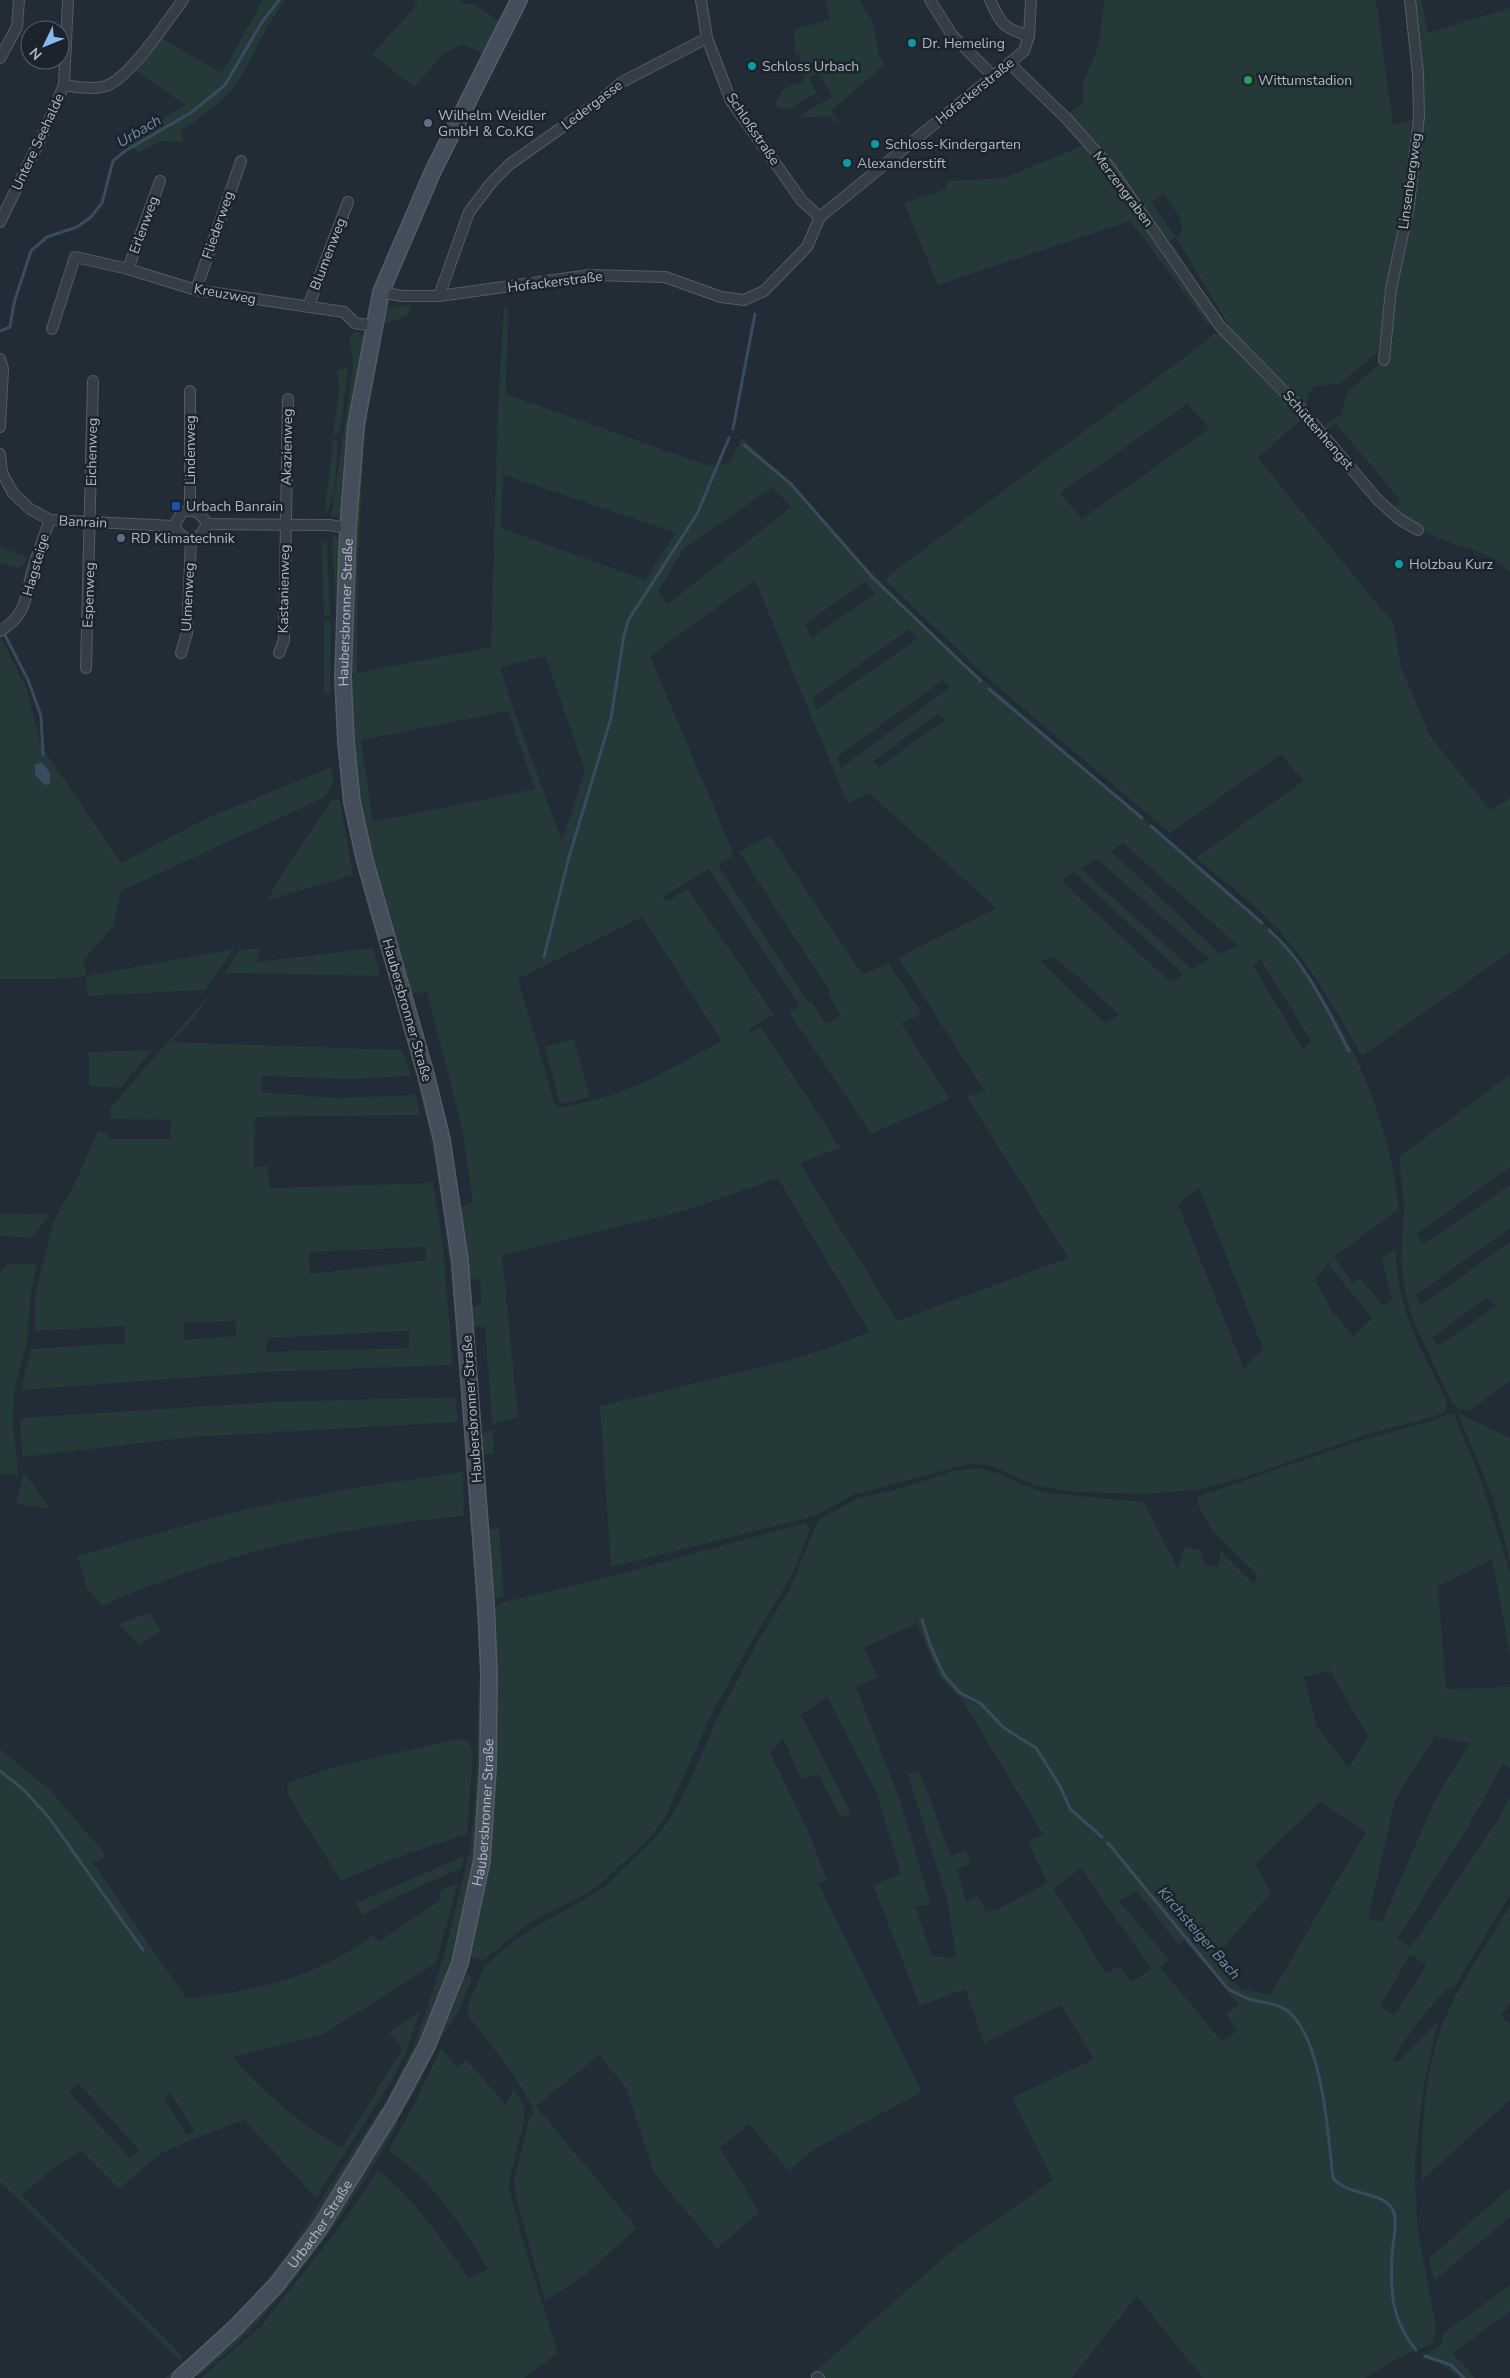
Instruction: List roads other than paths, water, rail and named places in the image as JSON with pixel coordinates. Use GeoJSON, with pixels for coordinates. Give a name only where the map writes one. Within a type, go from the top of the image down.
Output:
{"type":"FeatureCollection","features":[{"type":"Feature","properties":{"kind":"street"},"geometry":{"type":"LineString","coordinates":[[0,58],[16,27],[19,0]]}},
{"type":"Feature","properties":{"kind":"street","name":"Untere Seehalde"},"geometry":{"type":"LineString","coordinates":[[0,222],[43,134],[64,85],[68,0]]}},
{"type":"Feature","properties":{"kind":"street"},"geometry":{"type":"LineString","coordinates":[[64,85],[86,88],[105,86],[123,76],[183,0]]}},
{"type":"Feature","properties":{"kind":"street","name":"Haubersbronner Straße"},"geometry":{"type":"LineString","coordinates":[[427,2046],[460,1963],[482,1860],[488,1767],[489,1674],[486,1604],[460,1261],[442,1140],[426,1075],[365,861],[352,802],[346,742],[343,678],[348,528],[356,425],[381,292],[433,171],[519,0]]}},
{"type":"Feature","properties":{"kind":"street","name":"Schloßstraße"},"geometry":{"type":"LineString","coordinates":[[701,0],[707,38],[731,101],[802,201],[820,217]]}},
{"type":"Feature","properties":{"kind":"street"},"geometry":{"type":"LineString","coordinates":[[930,0],[952,35],[993,76]]}},
{"type":"Feature","properties":{"kind":"street"},"geometry":{"type":"LineString","coordinates":[[990,0],[1001,23],[1010,30],[1029,36]]}},
{"type":"Feature","properties":{"kind":"street","name":"Hofackerstraße"},"geometry":{"type":"LineString","coordinates":[[381,292],[402,296],[439,296],[590,275],[665,277],[721,296],[744,300],[764,291],[806,247],[820,217],[1024,51],[1029,36],[1032,0]]}},
{"type":"Feature","properties":{"kind":"street","name":"Linsenbergweg"},"geometry":{"type":"LineString","coordinates":[[1384,360],[1390,289],[1409,205],[1419,116],[1418,74],[1410,0]]}},
{"type":"Feature","properties":{"kind":"street","name":"Ledergasse"},"geometry":{"type":"LineString","coordinates":[[439,296],[469,212],[492,182],[510,164],[598,102],[622,82],[707,38]]}},
{"type":"Feature","properties":{"kind":"street","name":"Merzengraben"},"geometry":{"type":"LineString","coordinates":[[1010,64],[1066,118],[1108,165],[1220,326]]}},
{"type":"Feature","properties":{"kind":"street","name":"Fliederweg"},"geometry":{"type":"LineString","coordinates":[[196,290],[241,161]]}},
{"type":"Feature","properties":{"kind":"street","name":"Erlenweg"},"geometry":{"type":"LineString","coordinates":[[128,269],[160,181]]}},
{"type":"Feature","properties":{"kind":"street","name":"Blumenweg"},"geometry":{"type":"LineString","coordinates":[[308,307],[348,202]]}},
{"type":"Feature","properties":{"kind":"street","name":"Kreuzweg"},"geometry":{"type":"LineString","coordinates":[[52,329],[75,257],[128,269],[196,290],[344,312],[355,323],[374,326]]}},
{"type":"Feature","properties":{"kind":"street","name":"Schüttenhengst"},"geometry":{"type":"LineString","coordinates":[[1220,326],[1302,410],[1377,499],[1399,518],[1418,530]]}},
{"type":"Feature","properties":{"kind":"street"},"geometry":{"type":"LineString","coordinates":[[0,359],[2,369],[0,427]]}},
{"type":"Feature","properties":{"kind":"street","name":"Eichenweg"},"geometry":{"type":"LineString","coordinates":[[91,522],[93,381]]}},
{"type":"Feature","properties":{"kind":"street","name":"Lindenweg"},"geometry":{"type":"LineString","coordinates":[[190,391],[190,510]]}},
{"type":"Feature","properties":{"kind":"street","name":"Akazienweg"},"geometry":{"type":"LineString","coordinates":[[286,524],[288,400]]}},
{"type":"Feature","properties":{"kind":"street","name":"Banrain"},"geometry":{"type":"LineString","coordinates":[[0,454],[2,473],[13,492],[30,510],[50,520],[174,526]]}},
{"type":"Feature","properties":{"kind":"street"},"geometry":{"type":"LineString","coordinates":[[190,510],[197,512],[207,524],[198,537],[191,540],[184,538],[174,526],[182,512],[190,510]]}},
{"type":"Feature","properties":{"kind":"street","name":"Hagsteige"},"geometry":{"type":"LineString","coordinates":[[0,631],[14,622],[25,604],[31,574],[50,520]]}},
{"type":"Feature","properties":{"kind":"street","name":"Espenweg"},"geometry":{"type":"LineString","coordinates":[[86,668],[91,522]]}},
{"type":"Feature","properties":{"kind":"street"},"geometry":{"type":"LineString","coordinates":[[207,524],[329,525],[348,528]]}},
{"type":"Feature","properties":{"kind":"street","name":"Kastanienweg"},"geometry":{"type":"LineString","coordinates":[[279,653],[284,640],[286,524]]}},
{"type":"Feature","properties":{"kind":"street","name":"Ulmenweg"},"geometry":{"type":"LineString","coordinates":[[181,654],[188,633],[191,540]]}},
{"type":"Feature","properties":{"kind":"street","name":"Urbacher Straße"},"geometry":{"type":"LineString","coordinates":[[180,2378],[236,2327],[278,2283],[319,2228],[394,2109],[427,2046]]}},
{"type":"Feature","properties":{"kind":"water"},"geometry":{"type":"Polygon","coordinates":[[[42,762],[50,773],[50,784],[45,785],[35,775],[35,765],[42,762]]]}},
{"type":"Feature","properties":{"kind":"waterway","name":"Urbach"},"geometry":{"type":"LineString","coordinates":[[0,331],[10,327],[14,303],[31,251],[47,237],[77,227],[91,217],[102,203],[113,161],[125,151],[192,112],[225,85],[262,22],[279,0]]}},
{"type":"Feature","properties":{"kind":"waterway"},"geometry":{"type":"LineString","coordinates":[[733,429],[755,314]]}},
{"type":"Feature","properties":{"kind":"waterway"},"geometry":{"type":"LineString","coordinates":[[544,957],[569,857],[611,718],[624,635],[629,619],[697,514],[729,438]]}},
{"type":"Feature","properties":{"kind":"waterway"},"geometry":{"type":"LineString","coordinates":[[744,445],[791,484],[873,578],[981,681]]}},
{"type":"Feature","properties":{"kind":"waterway"},"geometry":{"type":"LineString","coordinates":[[5,635],[28,680],[41,716],[43,755]]}},
{"type":"Feature","properties":{"kind":"waterway"},"geometry":{"type":"LineString","coordinates":[[989,689],[1142,818]]}},
{"type":"Feature","properties":{"kind":"waterway"},"geometry":{"type":"LineString","coordinates":[[1151,826],[1262,923]]}},
{"type":"Feature","properties":{"kind":"waterway"},"geometry":{"type":"LineString","coordinates":[[1269,930],[1294,956],[1314,986],[1349,1051]]}},
{"type":"Feature","properties":{"kind":"waterway","name":"Kirchsteiger Bach"},"geometry":{"type":"LineString","coordinates":[[922,1620],[930,1645],[944,1675],[960,1693],[980,1703],[1004,1728],[1036,1748],[1060,1786],[1070,1809],[1102,1837]]}},
{"type":"Feature","properties":{"kind":"waterway"},"geometry":{"type":"LineString","coordinates":[[0,1771],[24,1790],[50,1819],[143,1950]]}},
{"type":"Feature","properties":{"kind":"waterway","name":"Kirchsteiger Bach"},"geometry":{"type":"LineString","coordinates":[[1108,1843],[1228,1989],[1246,1998],[1285,2009],[1300,2026],[1310,2045],[1317,2066],[1326,2114],[1333,2178],[1347,2188],[1379,2198],[1386,2202],[1394,2212],[1395,2224],[1391,2269],[1392,2294],[1397,2317],[1402,2329],[1416,2350]]}},
{"type":"Feature","properties":{"kind":"waterway","name":"Kirchsteiger Bach"},"geometry":{"type":"LineString","coordinates":[[1425,2356],[1451,2365],[1464,2378]]}},
{"type":"Feature","properties":{"kind":"place","name":"Dr. Hemeling"},"geometry":{"type":"Point","coordinates":[912,43]}},
{"type":"Feature","properties":{"kind":"place","name":"Schloss Urbach"},"geometry":{"type":"Point","coordinates":[752,66]}},
{"type":"Feature","properties":{"kind":"place","name":"Wittumstadion"},"geometry":{"type":"Point","coordinates":[1248,80]}},
{"type":"Feature","properties":{"kind":"place","name":"Wilhelm Weidler GmbH & Co.KG"},"geometry":{"type":"Point","coordinates":[428,123]}},
{"type":"Feature","properties":{"kind":"place","name":"Schloss-Kindergarten"},"geometry":{"type":"Point","coordinates":[875,144]}},
{"type":"Feature","properties":{"kind":"place","name":"Alexanderstift"},"geometry":{"type":"Point","coordinates":[847,163]}},
{"type":"Feature","properties":{"kind":"place","name":"Urbach Banrain"},"geometry":{"type":"Point","coordinates":[176,506]}},
{"type":"Feature","properties":{"kind":"place","name":"RD Klimatechnik"},"geometry":{"type":"Point","coordinates":[121,538]}},
{"type":"Feature","properties":{"kind":"place","name":"Holzbau Kurz"},"geometry":{"type":"Point","coordinates":[1399,564]}}]}
